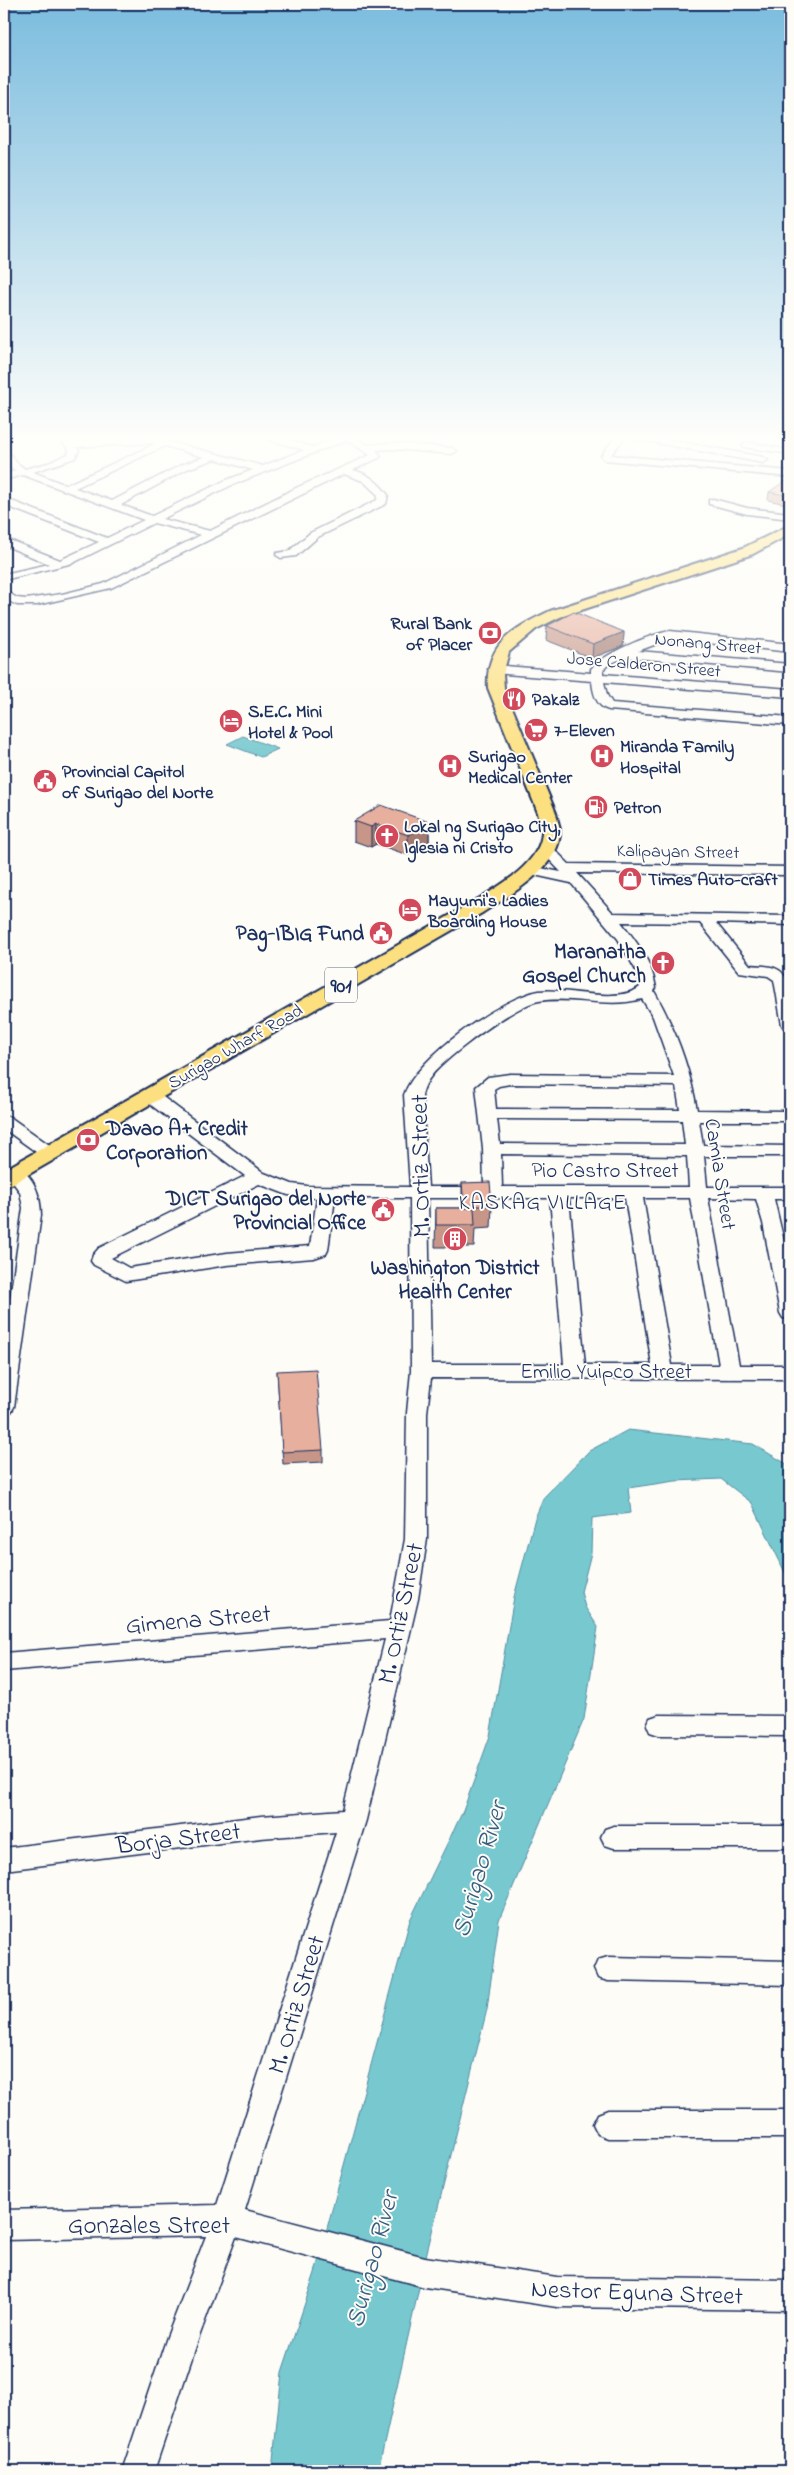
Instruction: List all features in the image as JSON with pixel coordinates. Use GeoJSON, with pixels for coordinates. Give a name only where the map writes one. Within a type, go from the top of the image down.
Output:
{"type":"FeatureCollection","features":[{"type":"Feature","properties":{"kind":"main road"},"geometry":{"type":"LineString","coordinates":[[494,669],[506,646],[540,621],[753,548]]}},
{"type":"Feature","properties":{"kind":"main road","name":"Surigao Wharf Road"},"geometry":{"type":"LineString","coordinates":[[10,1176],[475,909],[518,881],[530,870],[546,849],[551,833],[547,814],[496,688],[494,669]]}},
{"type":"Feature","properties":{"kind":"street"},"geometry":{"type":"LineString","coordinates":[[20,548],[59,564]]}},
{"type":"Feature","properties":{"kind":"street"},"geometry":{"type":"LineString","coordinates":[[4,577],[59,564],[94,548]]}},
{"type":"Feature","properties":{"kind":"street"},"geometry":{"type":"LineString","coordinates":[[4,593],[11,600],[25,602],[92,590],[118,581],[182,548]]}},
{"type":"Feature","properties":{"kind":"street"},"geometry":{"type":"LineString","coordinates":[[281,555],[292,554],[298,548]]}},
{"type":"Feature","properties":{"kind":"street"},"geometry":{"type":"LineString","coordinates":[[790,648],[670,635],[623,653],[600,665],[597,677],[603,700],[609,706],[739,703],[790,721]]}},
{"type":"Feature","properties":{"kind":"street"},"geometry":{"type":"LineString","coordinates":[[739,703],[746,644]]}},
{"type":"Feature","properties":{"kind":"street","name":"Nonang Street"},"geometry":{"type":"LineString","coordinates":[[623,653],[790,668]]}},
{"type":"Feature","properties":{"kind":"street","name":"Jose Calderon Street"},"geometry":{"type":"LineString","coordinates":[[494,669],[597,677],[739,703],[790,693]]}},
{"type":"Feature","properties":{"kind":"street"},"geometry":{"type":"LineString","coordinates":[[546,849],[610,917],[646,975],[648,983],[646,991]]}},
{"type":"Feature","properties":{"kind":"street","name":"Kalipayan Street"},"geometry":{"type":"LineString","coordinates":[[565,868],[790,871]]}},
{"type":"Feature","properties":{"kind":"street"},"geometry":{"type":"LineString","coordinates":[[530,870],[577,880]]}},
{"type":"Feature","properties":{"kind":"street"},"geometry":{"type":"LineString","coordinates":[[610,917],[790,920]]}},
{"type":"Feature","properties":{"kind":"street"},"geometry":{"type":"LineString","coordinates":[[706,920],[740,966],[752,971],[772,972],[781,978],[790,1026]]}},
{"type":"Feature","properties":{"kind":"street","name":"Camia Street"},"geometry":{"type":"LineString","coordinates":[[646,991],[661,1017],[684,1081],[698,1192],[730,1371]]}},
{"type":"Feature","properties":{"kind":"street","name":"M. Ortiz Street"},"geometry":{"type":"LineString","coordinates":[[138,2471],[183,2337],[227,2220],[353,1820],[407,1599],[416,1540],[418,1413],[421,1371],[419,1192],[414,1095],[416,1086],[426,1070],[520,1000],[543,995],[615,999],[646,991]]}},
{"type":"Feature","properties":{"kind":"street"},"geometry":{"type":"LineString","coordinates":[[493,1193],[492,1149],[485,1087],[494,1081],[510,1079],[684,1081]]}},
{"type":"Feature","properties":{"kind":"street","name":"Pio Castro Street"},"geometry":{"type":"LineString","coordinates":[[149,1095],[258,1177],[288,1189],[327,1193],[790,1193]]}},
{"type":"Feature","properties":{"kind":"street"},"geometry":{"type":"LineString","coordinates":[[488,1114],[790,1116]]}},
{"type":"Feature","properties":{"kind":"street"},"geometry":{"type":"LineString","coordinates":[[4,1121],[49,1153]]}},
{"type":"Feature","properties":{"kind":"street"},"geometry":{"type":"LineString","coordinates":[[492,1149],[790,1151]]}},
{"type":"Feature","properties":{"kind":"street"},"geometry":{"type":"LineString","coordinates":[[4,1407],[32,1215],[32,1200],[28,1188],[10,1176]]}},
{"type":"Feature","properties":{"kind":"street"},"geometry":{"type":"LineString","coordinates":[[258,1177],[102,1254],[101,1261],[126,1275],[227,1259],[314,1252],[319,1250],[327,1193]]}},
{"type":"Feature","properties":{"kind":"street"},"geometry":{"type":"LineString","coordinates":[[559,1193],[575,1371]]}},
{"type":"Feature","properties":{"kind":"street"},"geometry":{"type":"LineString","coordinates":[[633,1193],[663,1371]]}},
{"type":"Feature","properties":{"kind":"street"},"geometry":{"type":"LineString","coordinates":[[763,1193],[772,1223],[790,1313]]}},
{"type":"Feature","properties":{"kind":"street","name":"Emilio Yuipco Street"},"geometry":{"type":"LineString","coordinates":[[421,1371],[790,1372]]}},
{"type":"Feature","properties":{"kind":"street","name":"Gimena Street"},"geometry":{"type":"LineString","coordinates":[[4,1662],[367,1631],[398,1630]]}},
{"type":"Feature","properties":{"kind":"street"},"geometry":{"type":"LineString","coordinates":[[659,1725],[790,1726]]}},
{"type":"Feature","properties":{"kind":"street","name":"Borja Street"},"geometry":{"type":"LineString","coordinates":[[4,1859],[261,1827],[353,1820]]}},
{"type":"Feature","properties":{"kind":"street"},"geometry":{"type":"LineString","coordinates":[[614,1837],[790,1837]]}},
{"type":"Feature","properties":{"kind":"street"},"geometry":{"type":"LineString","coordinates":[[608,1969],[790,1973]]}},
{"type":"Feature","properties":{"kind":"street"},"geometry":{"type":"LineString","coordinates":[[608,2124],[790,2124]]}},
{"type":"Feature","properties":{"kind":"street","name":"Gonzales Street"},"geometry":{"type":"LineString","coordinates":[[4,2225],[227,2220],[425,2272]]}},
{"type":"Feature","properties":{"kind":"street","name":"Nestor Eguna Street"},"geometry":{"type":"LineString","coordinates":[[425,2272],[557,2292],[790,2296]]}},
{"type":"Feature","properties":{"kind":"water"},"geometry":{"type":"Polygon","coordinates":[[[243,736],[278,749],[261,757],[227,744],[243,736]]]}},
{"type":"Feature","properties":{"kind":"water","name":"Surigao River"},"geometry":{"type":"Polygon","coordinates":[[[628,1430],[753,1444],[790,1466],[790,1583],[752,1503],[721,1479],[675,1481],[628,1488],[631,1513],[592,1518],[591,1553],[581,1592],[585,1607],[598,1627],[584,1719],[499,1920],[487,2009],[427,2252],[378,2471],[272,2471],[282,2372],[315,2273],[410,1920],[463,1811],[490,1736],[514,1597],[535,1518],[544,1497],[589,1451],[628,1430]]]}},
{"type":"Feature","properties":{"kind":"building"},"geometry":{"type":"Polygon","coordinates":[[[574,612],[624,632],[593,644],[547,626],[574,612]]]}},
{"type":"Feature","properties":{"kind":"building"},"geometry":{"type":"Polygon","coordinates":[[[381,805],[429,822],[408,835],[376,824],[371,827],[354,821],[381,805]]]}},
{"type":"Feature","properties":{"kind":"building"},"geometry":{"type":"Polygon","coordinates":[[[490,1182],[492,1206],[464,1206],[462,1183],[490,1182]]]}},
{"type":"Feature","properties":{"kind":"building"},"geometry":{"type":"Polygon","coordinates":[[[436,1208],[474,1208],[475,1225],[436,1225],[436,1208]]]}},
{"type":"Feature","properties":{"kind":"building"},"geometry":{"type":"Polygon","coordinates":[[[316,1369],[323,1450],[282,1452],[277,1371],[316,1369]]]}},
{"type":"Feature","properties":{"kind":"place","name":"Rural Bank of Placer"},"geometry":{"type":"Point","coordinates":[490,633]}},
{"type":"Feature","properties":{"kind":"place","name":"Pakalz"},"geometry":{"type":"Point","coordinates":[514,699]}},
{"type":"Feature","properties":{"kind":"place","name":"S.E.C. Mini Hotel & Pool"},"geometry":{"type":"Point","coordinates":[231,721]}},
{"type":"Feature","properties":{"kind":"place","name":"7-Eleven"},"geometry":{"type":"Point","coordinates":[536,730]}},
{"type":"Feature","properties":{"kind":"place","name":"Miranda Family Hospital"},"geometry":{"type":"Point","coordinates":[602,756]}},
{"type":"Feature","properties":{"kind":"place","name":"Surigao Medical Center"},"geometry":{"type":"Point","coordinates":[450,766]}},
{"type":"Feature","properties":{"kind":"place","name":"Provincial Capitol of Surigao del Norte"},"geometry":{"type":"Point","coordinates":[45,781]}},
{"type":"Feature","properties":{"kind":"place","name":"Petron"},"geometry":{"type":"Point","coordinates":[596,807]}},
{"type":"Feature","properties":{"kind":"place","name":"Lokal ng Surigao City, Iglesia ni Cristo"},"geometry":{"type":"Point","coordinates":[387,836]}},
{"type":"Feature","properties":{"kind":"place","name":"Times Auto-craft"},"geometry":{"type":"Point","coordinates":[630,879]}},
{"type":"Feature","properties":{"kind":"place","name":"Mayumi's Ladies Boarding House"},"geometry":{"type":"Point","coordinates":[410,910]}},
{"type":"Feature","properties":{"kind":"place","name":"Pag-IBIG Fund"},"geometry":{"type":"Point","coordinates":[381,933]}},
{"type":"Feature","properties":{"kind":"place","name":"Maranatha Gospel Church"},"geometry":{"type":"Point","coordinates":[663,963]}},
{"type":"Feature","properties":{"kind":"place","name":"Davao A+ Credit Corporation"},"geometry":{"type":"Point","coordinates":[88,1140]}},
{"type":"Feature","properties":{"kind":"place","name":"DICT Surigao del Norte Provincial Office"},"geometry":{"type":"Point","coordinates":[383,1210]}},
{"type":"Feature","properties":{"kind":"place","name":"Washington District Health Center"},"geometry":{"type":"Point","coordinates":[455,1239]}},
{"type":"Feature","properties":{"kind":"district","name":"KASKAG VILLAGE"},"geometry":{"type":"Point","coordinates":[543,1201]}}]}
